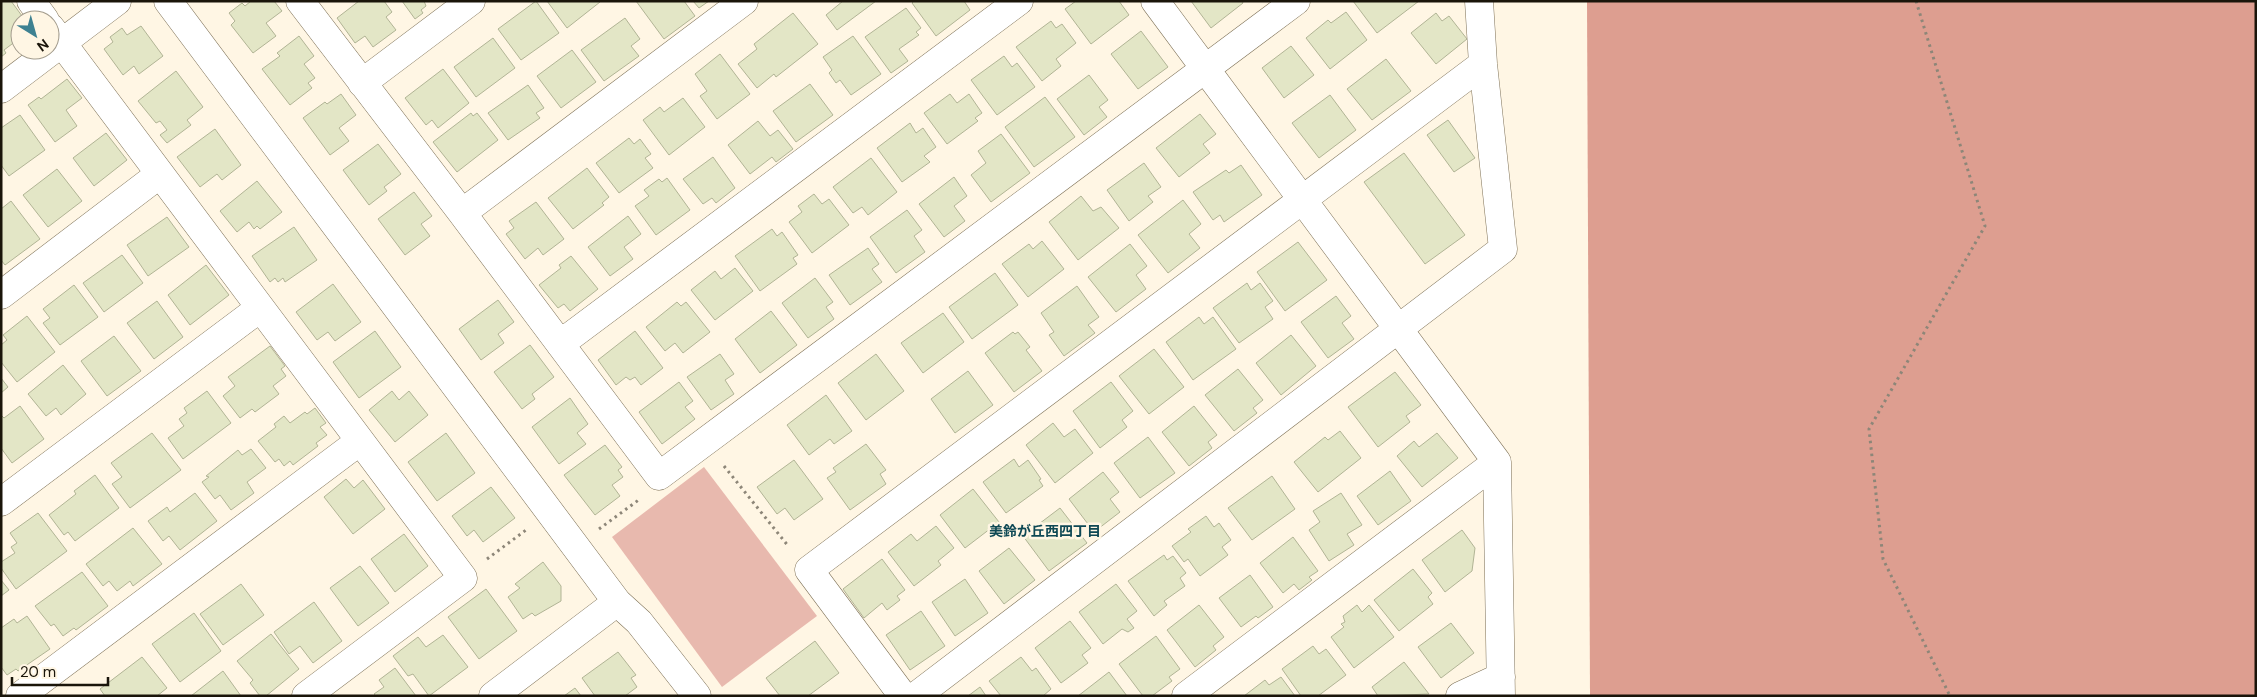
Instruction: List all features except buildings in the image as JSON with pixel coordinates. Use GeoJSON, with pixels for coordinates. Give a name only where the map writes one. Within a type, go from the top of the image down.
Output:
{"type":"FeatureCollection","features":[{"type":"Feature","properties":{"kind":"street"},"geometry":{"type":"LineString","coordinates":[[60,33],[117,1]]}},
{"type":"Feature","properties":{"kind":"street"},"geometry":{"type":"LineString","coordinates":[[300,1],[660,476],[1296,1]]}},
{"type":"Feature","properties":{"kind":"street"},"geometry":{"type":"LineString","coordinates":[[362,83],[471,1]]}},
{"type":"Feature","properties":{"kind":"street"},"geometry":{"type":"LineString","coordinates":[[462,213],[744,1]]}},
{"type":"Feature","properties":{"kind":"street"},"geometry":{"type":"LineString","coordinates":[[560,344],[1019,1]]}},
{"type":"Feature","properties":{"kind":"street"},"geometry":{"type":"LineString","coordinates":[[1155,1],[1497,462],[1501,686],[1460,696]]}},
{"type":"Feature","properties":{"kind":"street"},"geometry":{"type":"LineString","coordinates":[[916,696],[1503,249],[1483,64],[1479,1]]}},
{"type":"Feature","properties":{"kind":"street"},"geometry":{"type":"LineString","coordinates":[[177,4],[617,602],[640,622],[689,693]]}},
{"type":"Feature","properties":{"kind":"street"},"geometry":{"type":"LineString","coordinates":[[60,40],[463,578],[306,696]]}},
{"type":"Feature","properties":{"kind":"street"},"geometry":{"type":"LineString","coordinates":[[1,89],[31,60]]}},
{"type":"Feature","properties":{"kind":"street"},"geometry":{"type":"LineString","coordinates":[[903,696],[808,570],[1483,64]]}},
{"type":"Feature","properties":{"kind":"street"},"geometry":{"type":"LineString","coordinates":[[1,295],[160,174]]}},
{"type":"Feature","properties":{"kind":"street"},"geometry":{"type":"LineString","coordinates":[[1,502],[260,308]]}},
{"type":"Feature","properties":{"kind":"street"},"geometry":{"type":"LineString","coordinates":[[20,696],[360,441]]}},
{"type":"Feature","properties":{"kind":"street"},"geometry":{"type":"LineString","coordinates":[[1186,696],[1497,462]]}},
{"type":"Feature","properties":{"kind":"street"},"geometry":{"type":"LineString","coordinates":[[493,696],[617,602]]}},
{"type":"Feature","properties":{"kind":"path"},"geometry":{"type":"LineString","coordinates":[[1916,1],[1985,226],[1869,429],[1883,559],[1950,696]]}},
{"type":"Feature","properties":{"kind":"path"},"geometry":{"type":"LineString","coordinates":[[705,443],[808,570]]}},
{"type":"Feature","properties":{"kind":"path"},"geometry":{"type":"LineString","coordinates":[[596,531],[656,487],[660,476]]}},
{"type":"Feature","properties":{"kind":"path"},"geometry":{"type":"LineString","coordinates":[[463,578],[531,526]]}},
{"type":"Feature","properties":{"kind":"shaded area"},"geometry":{"type":"Polygon","coordinates":[[[1587,1],[2256,1],[2256,696],[1590,696],[1587,1]]]}},
{"type":"Feature","properties":{"kind":"shaded area"},"geometry":{"type":"Polygon","coordinates":[[[704,467],[817,616],[722,687],[612,537],[704,467]]]}},
{"type":"Feature","properties":{"kind":"district","name":"美鈴が丘西四丁目"},"geometry":{"type":"Point","coordinates":[1045,531]}}]}
